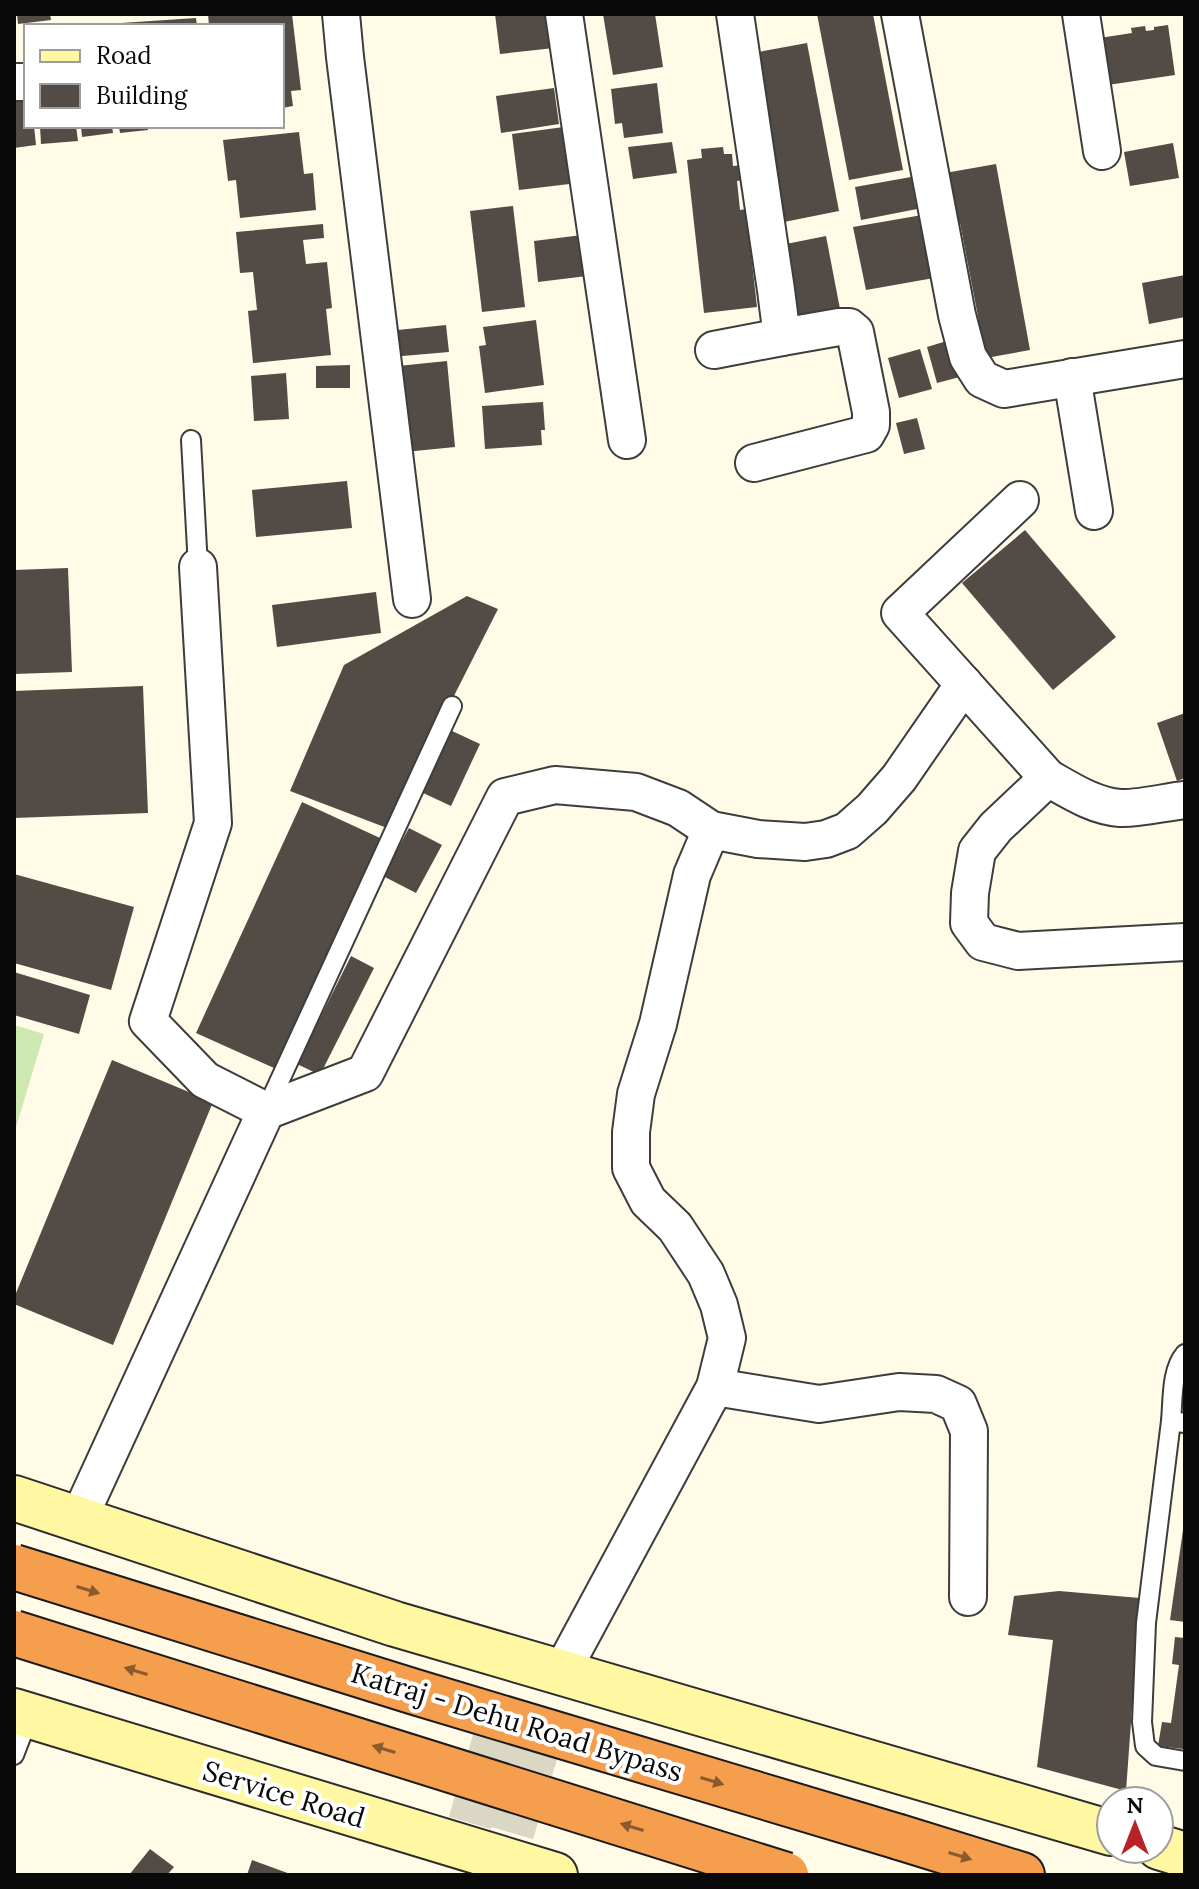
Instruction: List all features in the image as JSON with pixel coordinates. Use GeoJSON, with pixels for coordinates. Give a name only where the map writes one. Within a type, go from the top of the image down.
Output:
{"type":"FeatureCollection","features":[{"type":"Feature","properties":{"kind":"highway","name":"Katraj - Dehu Road Bypass"},"geometry":{"type":"LineString","coordinates":[[14,1567],[1022,1875]]}},
{"type":"Feature","properties":{"kind":"highway"},"geometry":{"type":"LineString","coordinates":[[14,1633],[786,1875]]}},
{"type":"Feature","properties":{"kind":"street"},"geometry":{"type":"LineString","coordinates":[[341,14],[412,599]]}},
{"type":"Feature","properties":{"kind":"street"},"geometry":{"type":"LineString","coordinates":[[564,14],[627,440]]}},
{"type":"Feature","properties":{"kind":"street"},"geometry":{"type":"LineString","coordinates":[[735,14],[782,337]]}},
{"type":"Feature","properties":{"kind":"street"},"geometry":{"type":"LineString","coordinates":[[900,14],[957,315],[968,357],[982,379],[1004,389],[1185,359]]}},
{"type":"Feature","properties":{"kind":"street"},"geometry":{"type":"LineString","coordinates":[[1081,14],[1102,151]]}},
{"type":"Feature","properties":{"kind":"street"},"geometry":{"type":"LineString","coordinates":[[714,350],[839,327],[849,327],[855,332],[871,412],[871,425],[866,434],[754,463]]}},
{"type":"Feature","properties":{"kind":"street"},"geometry":{"type":"LineString","coordinates":[[1072,377],[1094,511]]}},
{"type":"Feature","properties":{"kind":"street"},"geometry":{"type":"LineString","coordinates":[[1020,500],[900,613],[1048,778],[1080,796],[1122,808],[1185,800]]}},
{"type":"Feature","properties":{"kind":"street"},"geometry":{"type":"LineString","coordinates":[[198,567],[213,823],[148,1021],[205,1080],[266,1111]]}},
{"type":"Feature","properties":{"kind":"street"},"geometry":{"type":"LineString","coordinates":[[79,1518],[266,1111],[365,1073],[505,797],[555,785],[636,792],[678,808],[711,830],[758,839],[805,842],[826,839],[847,831],[872,809],[899,778],[964,684]]}},
{"type":"Feature","properties":{"kind":"street"},"geometry":{"type":"LineString","coordinates":[[1048,778],[996,827],[977,851],[969,923],[983,942],[1018,951],[1185,942]]}},
{"type":"Feature","properties":{"kind":"street"},"geometry":{"type":"LineString","coordinates":[[548,1713],[561,1673],[715,1387],[727,1338],[719,1305],[706,1274],[675,1227],[648,1201],[631,1168],[631,1132],[636,1094],[658,1024],[692,875],[711,830]]}},
{"type":"Feature","properties":{"kind":"street"},"geometry":{"type":"LineString","coordinates":[[715,1387],[819,1404],[899,1392],[936,1394],[958,1404],[969,1431],[968,1597]]}},
{"type":"Feature","properties":{"kind":"street"},"geometry":{"type":"LineString","coordinates":[[14,1498],[395,1624],[1095,1828]]}},
{"type":"Feature","properties":{"kind":"street"},"geometry":{"type":"LineString","coordinates":[[505,1704],[516,1659]]}},
{"type":"Feature","properties":{"kind":"street","name":"Service Road"},"geometry":{"type":"LineString","coordinates":[[22,1713],[488,1841],[555,1875]]}},
{"type":"Feature","properties":{"kind":"lane"},"geometry":{"type":"LineString","coordinates":[[191,440],[198,567]]}},
{"type":"Feature","properties":{"kind":"lane"},"geometry":{"type":"LineString","coordinates":[[266,1111],[452,706]]}},
{"type":"Feature","properties":{"kind":"lane"},"geometry":{"type":"LineString","coordinates":[[1185,1354],[1177,1367],[1178,1422],[1146,1623],[1142,1722],[1145,1746],[1156,1756],[1185,1761]]}},
{"type":"Feature","properties":{"kind":"lane"},"geometry":{"type":"LineString","coordinates":[[14,1755],[22,1713]]}},
{"type":"Feature","properties":{"kind":"green space"},"geometry":{"type":"Polygon","coordinates":[[[14,1025],[44,1034],[14,1134],[14,1025]]]}},
{"type":"Feature","properties":{"kind":"building"},"geometry":{"type":"Polygon","coordinates":[[[17,14],[50,14],[51,20],[18,24],[17,14]]]}},
{"type":"Feature","properties":{"kind":"building"},"geometry":{"type":"Polygon","coordinates":[[[208,14],[292,14],[301,90],[291,91],[293,106],[284,108],[284,24],[209,24],[208,14]]]}},
{"type":"Feature","properties":{"kind":"building"},"geometry":{"type":"Polygon","coordinates":[[[495,14],[550,14],[554,48],[500,54],[495,14]]]}},
{"type":"Feature","properties":{"kind":"building"},"geometry":{"type":"Polygon","coordinates":[[[603,14],[655,14],[663,67],[613,75],[603,14]]]}},
{"type":"Feature","properties":{"kind":"building"},"geometry":{"type":"Polygon","coordinates":[[[817,14],[873,14],[903,170],[849,180],[817,14]]]}},
{"type":"Feature","properties":{"kind":"building"},"geometry":{"type":"Polygon","coordinates":[[[196,18],[197,24],[121,24],[196,18]]]}},
{"type":"Feature","properties":{"kind":"building"},"geometry":{"type":"Polygon","coordinates":[[[1168,25],[1175,75],[1101,86],[1093,39],[1132,33],[1131,28],[1145,26],[1146,31],[1168,25]]]}},
{"type":"Feature","properties":{"kind":"building"},"geometry":{"type":"Polygon","coordinates":[[[807,43],[839,211],[779,223],[747,54],[807,43]]]}},
{"type":"Feature","properties":{"kind":"building"},"geometry":{"type":"Polygon","coordinates":[[[657,83],[663,133],[624,138],[622,123],[615,124],[611,89],[657,83]]]}},
{"type":"Feature","properties":{"kind":"building"},"geometry":{"type":"Polygon","coordinates":[[[554,88],[559,124],[501,133],[496,96],[554,88]]]}},
{"type":"Feature","properties":{"kind":"building"},"geometry":{"type":"Polygon","coordinates":[[[24,94],[24,128],[34,128],[36,145],[14,148],[14,95],[24,94]]]}},
{"type":"Feature","properties":{"kind":"building"},"geometry":{"type":"Polygon","coordinates":[[[571,126],[578,183],[519,190],[512,134],[571,126]]]}},
{"type":"Feature","properties":{"kind":"building"},"geometry":{"type":"Polygon","coordinates":[[[40,128],[76,128],[78,141],[41,144],[40,128]]]}},
{"type":"Feature","properties":{"kind":"building"},"geometry":{"type":"Polygon","coordinates":[[[81,128],[112,128],[113,133],[82,137],[81,128]]]}},
{"type":"Feature","properties":{"kind":"building"},"geometry":{"type":"Polygon","coordinates":[[[119,128],[148,128],[148,130],[120,133],[119,128]]]}},
{"type":"Feature","properties":{"kind":"building"},"geometry":{"type":"Polygon","coordinates":[[[299,132],[304,174],[313,173],[316,210],[240,218],[236,180],[228,181],[223,140],[299,132]]]}},
{"type":"Feature","properties":{"kind":"building"},"geometry":{"type":"Polygon","coordinates":[[[672,142],[677,173],[633,179],[628,147],[672,142]]]}},
{"type":"Feature","properties":{"kind":"building"},"geometry":{"type":"Polygon","coordinates":[[[1173,143],[1179,178],[1130,186],[1124,152],[1173,143]]]}},
{"type":"Feature","properties":{"kind":"building"},"geometry":{"type":"Polygon","coordinates":[[[723,147],[724,154],[732,154],[733,166],[742,165],[743,180],[737,181],[740,210],[746,209],[757,307],[704,313],[687,160],[702,158],[701,149],[723,147]]]}},
{"type":"Feature","properties":{"kind":"building"},"geometry":{"type":"Polygon","coordinates":[[[996,164],[1030,350],[986,358],[960,223],[955,224],[945,173],[996,164]]]}},
{"type":"Feature","properties":{"kind":"building"},"geometry":{"type":"Polygon","coordinates":[[[911,177],[917,209],[861,220],[855,187],[911,177]]]}},
{"type":"Feature","properties":{"kind":"building"},"geometry":{"type":"Polygon","coordinates":[[[513,206],[525,307],[482,312],[470,211],[513,206]]]}},
{"type":"Feature","properties":{"kind":"building"},"geometry":{"type":"Polygon","coordinates":[[[922,215],[934,278],[866,290],[853,227],[922,215]]]}},
{"type":"Feature","properties":{"kind":"building"},"geometry":{"type":"Polygon","coordinates":[[[323,224],[324,238],[303,240],[306,264],[327,262],[332,308],[326,309],[331,355],[253,363],[248,311],[257,310],[253,272],[240,273],[236,232],[323,224]]]}},
{"type":"Feature","properties":{"kind":"building"},"geometry":{"type":"Polygon","coordinates":[[[582,235],[587,276],[538,282],[534,241],[582,235]]]}},
{"type":"Feature","properties":{"kind":"building"},"geometry":{"type":"Polygon","coordinates":[[[826,236],[840,309],[789,318],[776,246],[826,236]]]}},
{"type":"Feature","properties":{"kind":"building"},"geometry":{"type":"Polygon","coordinates":[[[1185,275],[1185,317],[1149,324],[1142,283],[1185,275]]]}},
{"type":"Feature","properties":{"kind":"building"},"geometry":{"type":"Polygon","coordinates":[[[536,320],[544,385],[485,393],[479,346],[486,345],[483,327],[536,320]]]}},
{"type":"Feature","properties":{"kind":"building"},"geometry":{"type":"Polygon","coordinates":[[[446,325],[449,352],[391,357],[388,331],[446,325]]]}},
{"type":"Feature","properties":{"kind":"building"},"geometry":{"type":"Polygon","coordinates":[[[960,337],[971,374],[937,383],[927,347],[960,337]]]}},
{"type":"Feature","properties":{"kind":"building"},"geometry":{"type":"Polygon","coordinates":[[[920,349],[932,389],[899,398],[888,358],[920,349]]]}},
{"type":"Feature","properties":{"kind":"building"},"geometry":{"type":"Polygon","coordinates":[[[447,361],[455,447],[405,452],[398,366],[447,361]]]}},
{"type":"Feature","properties":{"kind":"building"},"geometry":{"type":"Polygon","coordinates":[[[350,365],[350,388],[316,388],[316,366],[350,365]]]}},
{"type":"Feature","properties":{"kind":"building"},"geometry":{"type":"Polygon","coordinates":[[[286,373],[289,419],[254,421],[251,376],[286,373]]]}},
{"type":"Feature","properties":{"kind":"building"},"geometry":{"type":"Polygon","coordinates":[[[543,402],[545,430],[541,430],[542,445],[485,449],[482,406],[543,402]]]}},
{"type":"Feature","properties":{"kind":"building"},"geometry":{"type":"Polygon","coordinates":[[[917,418],[925,449],[904,454],[896,423],[917,418]]]}},
{"type":"Feature","properties":{"kind":"building"},"geometry":{"type":"Polygon","coordinates":[[[347,481],[352,528],[256,537],[252,490],[347,481]]]}},
{"type":"Feature","properties":{"kind":"building"},"geometry":{"type":"Polygon","coordinates":[[[1025,530],[1116,637],[1053,690],[962,583],[1025,530]]]}},
{"type":"Feature","properties":{"kind":"building"},"geometry":{"type":"Polygon","coordinates":[[[68,568],[72,672],[14,674],[14,570],[68,568]]]}},
{"type":"Feature","properties":{"kind":"building"},"geometry":{"type":"Polygon","coordinates":[[[376,592],[381,633],[277,647],[272,605],[376,592]]]}},
{"type":"Feature","properties":{"kind":"building"},"geometry":{"type":"Polygon","coordinates":[[[467,596],[498,609],[387,828],[290,791],[344,665],[467,596]]]}},
{"type":"Feature","properties":{"kind":"building"},"geometry":{"type":"Polygon","coordinates":[[[143,686],[148,813],[14,818],[14,691],[143,686]]]}},
{"type":"Feature","properties":{"kind":"building"},"geometry":{"type":"Polygon","coordinates":[[[1185,713],[1185,778],[1177,781],[1157,723],[1185,713]]]}},
{"type":"Feature","properties":{"kind":"building"},"geometry":{"type":"Polygon","coordinates":[[[450,730],[480,744],[451,806],[421,792],[450,730]]]}},
{"type":"Feature","properties":{"kind":"building"},"geometry":{"type":"Polygon","coordinates":[[[302,802],[380,838],[274,1068],[196,1033],[302,802]]]}},
{"type":"Feature","properties":{"kind":"building"},"geometry":{"type":"Polygon","coordinates":[[[409,828],[442,845],[416,893],[383,876],[409,828]]]}},
{"type":"Feature","properties":{"kind":"building"},"geometry":{"type":"Polygon","coordinates":[[[14,874],[134,907],[111,990],[14,963],[14,874]]]}},
{"type":"Feature","properties":{"kind":"building"},"geometry":{"type":"Polygon","coordinates":[[[351,956],[374,968],[320,1075],[297,1064],[351,956]]]}},
{"type":"Feature","properties":{"kind":"building"},"geometry":{"type":"Polygon","coordinates":[[[14,972],[90,995],[79,1034],[14,1015],[14,972]]]}},
{"type":"Feature","properties":{"kind":"building"},"geometry":{"type":"Polygon","coordinates":[[[112,1060],[213,1102],[113,1345],[14,1304],[112,1060]]]}},
{"type":"Feature","properties":{"kind":"building"},"geometry":{"type":"Polygon","coordinates":[[[1185,1531],[1185,1622],[1170,1620],[1185,1531]]]}},
{"type":"Feature","properties":{"kind":"building"},"geometry":{"type":"Polygon","coordinates":[[[1059,1591],[1140,1598],[1126,1785],[1104,1785],[1037,1767],[1053,1640],[1008,1635],[1014,1596],[1059,1591]]]}},
{"type":"Feature","properties":{"kind":"building"},"geometry":{"type":"Polygon","coordinates":[[[1175,1637],[1185,1638],[1183,1749],[1158,1746],[1162,1722],[1171,1723],[1179,1665],[1172,1664],[1175,1637]]]}},
{"type":"Feature","properties":{"kind":"building"},"geometry":{"type":"Polygon","coordinates":[[[150,1849],[174,1867],[167,1875],[129,1875],[150,1849]]]}},
{"type":"Feature","properties":{"kind":"building"},"geometry":{"type":"Polygon","coordinates":[[[252,1860],[293,1875],[247,1875],[252,1860]]]}},
{"type":"Feature","properties":{"kind":"tunnel"},"geometry":{"type":"LineString","coordinates":[[470,1823],[505,1704]]}},
{"type":"Feature","properties":{"kind":"tunnel"},"geometry":{"type":"LineString","coordinates":[[512,1833],[548,1713]]}}]}
